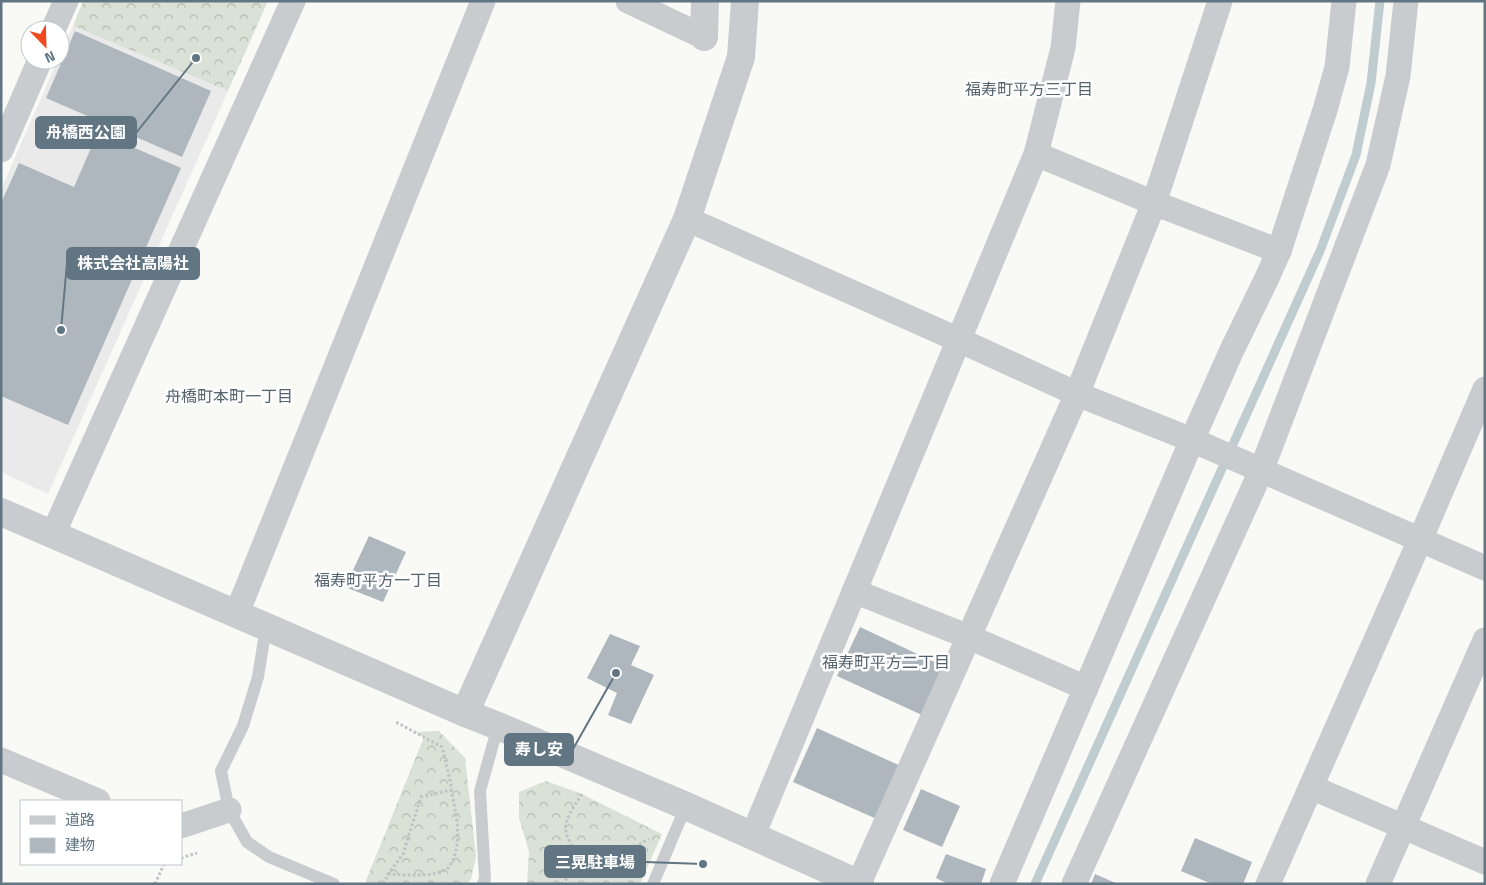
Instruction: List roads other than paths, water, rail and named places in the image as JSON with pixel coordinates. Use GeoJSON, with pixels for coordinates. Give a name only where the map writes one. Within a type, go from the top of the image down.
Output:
{"type":"FeatureCollection","features":[{"type":"Feature","properties":{"kind":"street"},"geometry":{"type":"LineString","coordinates":[[57,20],[66,1]]}},
{"type":"Feature","properties":{"kind":"street"},"geometry":{"type":"LineString","coordinates":[[53,534],[292,1]]}},
{"type":"Feature","properties":{"kind":"street"},"geometry":{"type":"LineString","coordinates":[[237,613],[483,1]]}},
{"type":"Feature","properties":{"kind":"street"},"geometry":{"type":"LineString","coordinates":[[628,1],[704,37],[704,1]]}},
{"type":"Feature","properties":{"kind":"street"},"geometry":{"type":"LineString","coordinates":[[465,713],[687,219],[741,57],[744,1]]}},
{"type":"Feature","properties":{"kind":"street"},"geometry":{"type":"LineString","coordinates":[[753,836],[1036,154],[1063,48],[1068,1]]}},
{"type":"Feature","properties":{"kind":"street"},"geometry":{"type":"LineString","coordinates":[[1,512],[465,713],[686,806],[860,884],[1077,394],[1154,203],[1220,1]]}},
{"type":"Feature","properties":{"kind":"street"},"geometry":{"type":"LineString","coordinates":[[1002,884],[1086,688],[1199,443],[1231,352],[1278,251],[1337,68],[1344,1]]}},
{"type":"Feature","properties":{"kind":"street"},"geometry":{"type":"LineString","coordinates":[[1074,884],[1252,467],[1378,165],[1398,76],[1406,1]]}},
{"type":"Feature","properties":{"kind":"street"},"geometry":{"type":"LineString","coordinates":[[1,150],[36,70]]}},
{"type":"Feature","properties":{"kind":"street"},"geometry":{"type":"LineString","coordinates":[[1036,154],[1154,203],[1278,251]]}},
{"type":"Feature","properties":{"kind":"street"},"geometry":{"type":"LineString","coordinates":[[687,219],[1077,394],[1199,443],[1485,568]]}},
{"type":"Feature","properties":{"kind":"street"},"geometry":{"type":"LineString","coordinates":[[1268,884],[1485,389]]}},
{"type":"Feature","properties":{"kind":"street"},"geometry":{"type":"LineString","coordinates":[[854,591],[968,637],[1086,688]]}},
{"type":"Feature","properties":{"kind":"street"},"geometry":{"type":"LineString","coordinates":[[1378,884],[1485,640]]}},
{"type":"Feature","properties":{"kind":"street"},"geometry":{"type":"LineString","coordinates":[[1,760],[96,800]]}},
{"type":"Feature","properties":{"kind":"street"},"geometry":{"type":"LineString","coordinates":[[1311,788],[1485,862]]}},
{"type":"Feature","properties":{"kind":"street"},"geometry":{"type":"LineString","coordinates":[[182,826],[229,810]]}},
{"type":"Feature","properties":{"kind":"lane"},"geometry":{"type":"LineString","coordinates":[[266,627],[258,677],[243,726],[221,771],[229,810],[247,842],[269,857],[334,884]]}},
{"type":"Feature","properties":{"kind":"lane"},"geometry":{"type":"LineString","coordinates":[[483,884],[485,880],[480,791],[498,726]]}},
{"type":"Feature","properties":{"kind":"lane"},"geometry":{"type":"LineString","coordinates":[[653,884],[686,806]]}},
{"type":"Feature","properties":{"kind":"waterway"},"geometry":{"type":"LineString","coordinates":[[1035,884],[1320,251],[1356,155],[1371,83],[1380,1]]}},
{"type":"Feature","properties":{"kind":"place","name":"舟橋西公園"},"geometry":{"type":"Point","coordinates":[196,58]}},
{"type":"Feature","properties":{"kind":"place","name":"株式会社高陽社"},"geometry":{"type":"Point","coordinates":[61,330]}},
{"type":"Feature","properties":{"kind":"place","name":"寿し安"},"geometry":{"type":"Point","coordinates":[616,673]}},
{"type":"Feature","properties":{"kind":"place","name":"三晃駐車場"},"geometry":{"type":"Point","coordinates":[703,864]}},
{"type":"Feature","properties":{"kind":"district","name":"福寿町平方三丁目"},"geometry":{"type":"Point","coordinates":[1029,89]}},
{"type":"Feature","properties":{"kind":"district","name":"舟橋町本町一丁目"},"geometry":{"type":"Point","coordinates":[229,396]}},
{"type":"Feature","properties":{"kind":"district","name":"福寿町平方一丁目"},"geometry":{"type":"Point","coordinates":[378,580]}},
{"type":"Feature","properties":{"kind":"district","name":"福寿町平方二丁目"},"geometry":{"type":"Point","coordinates":[886,662]}}]}
